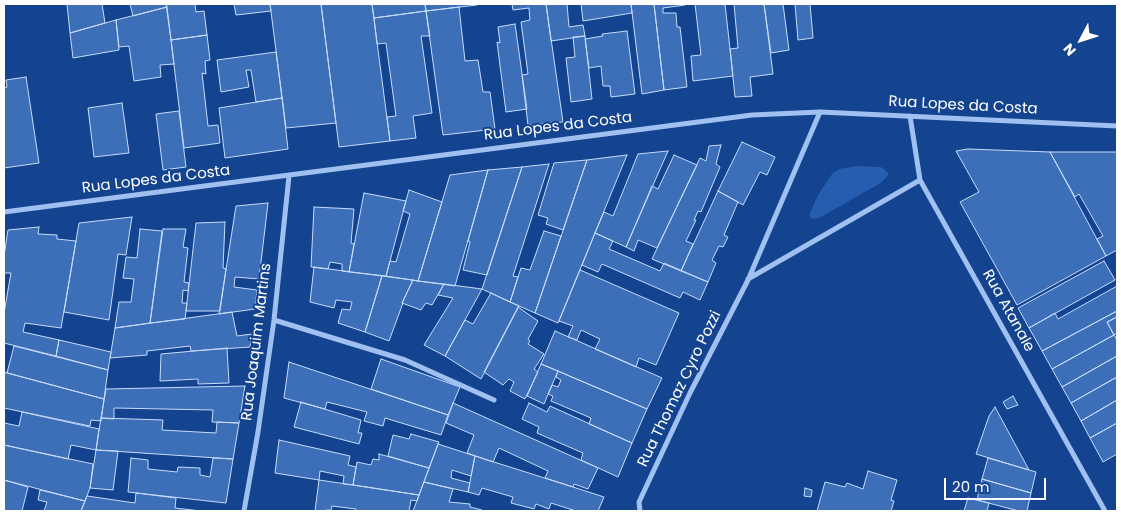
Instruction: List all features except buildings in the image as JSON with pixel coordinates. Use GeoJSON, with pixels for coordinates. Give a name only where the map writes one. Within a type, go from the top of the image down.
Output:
{"type":"FeatureCollection","features":[{"type":"Feature","properties":{"kind":"street","name":"Rua Lopes da Costa"},"geometry":{"type":"LineString","coordinates":[[4,212],[752,115],[820,112],[1117,126]]}},
{"type":"Feature","properties":{"kind":"street","name":"Rua Thomaz Cyro Pozzi"},"geometry":{"type":"LineString","coordinates":[[640,511],[640,502],[690,393],[748,280],[820,112]]}},
{"type":"Feature","properties":{"kind":"street","name":"Rua Atanale"},"geometry":{"type":"LineString","coordinates":[[910,116],[920,180],[1105,511]]}},
{"type":"Feature","properties":{"kind":"street","name":"Rua Joaquim Martins"},"geometry":{"type":"LineString","coordinates":[[244,511],[258,432],[274,320],[289,176]]}},
{"type":"Feature","properties":{"kind":"street"},"geometry":{"type":"LineString","coordinates":[[748,280],[920,180]]}},
{"type":"Feature","properties":{"kind":"street"},"geometry":{"type":"LineString","coordinates":[[274,320],[405,360],[494,400]]}},
{"type":"Feature","properties":{"kind":"shaded area"},"geometry":{"type":"Polygon","coordinates":[[[856,166],[881,167],[888,175],[879,184],[819,218],[811,218],[809,215],[818,195],[832,174],[839,169],[856,166]]]}}]}
